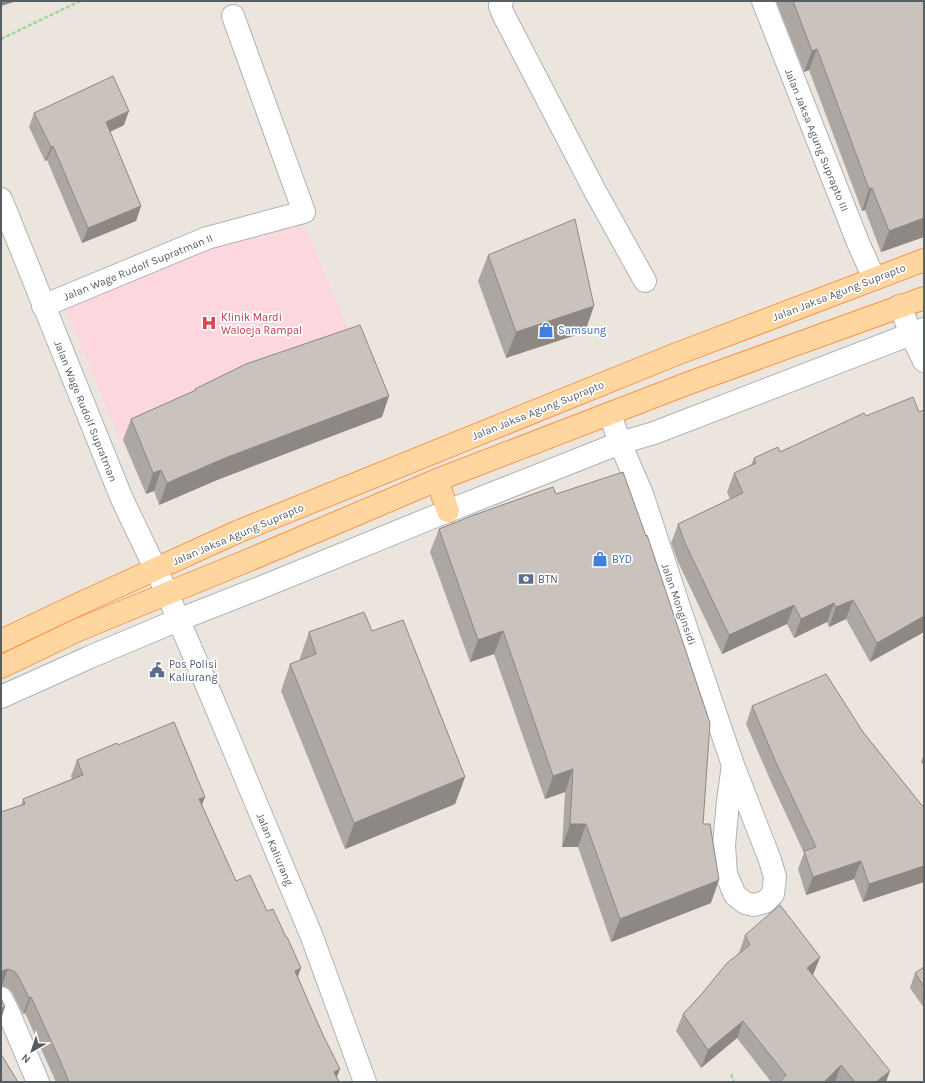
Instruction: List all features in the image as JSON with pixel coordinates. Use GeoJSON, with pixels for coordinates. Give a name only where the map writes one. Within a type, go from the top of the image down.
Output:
{"type":"FeatureCollection","features":[{"type":"Feature","properties":{"kind":"main road","name":"Jalan Jaksa Agung Suprapto"},"geometry":{"type":"LineString","coordinates":[[1,641],[237,532],[622,376],[924,260]]}},
{"type":"Feature","properties":{"kind":"main road"},"geometry":{"type":"LineString","coordinates":[[1,667],[78,630],[438,480],[689,383],[924,298]]}},
{"type":"Feature","properties":{"kind":"main road"},"geometry":{"type":"LineString","coordinates":[[438,480],[448,511]]}},
{"type":"Feature","properties":{"kind":"street"},"geometry":{"type":"LineString","coordinates":[[502,1],[500,6],[503,14],[595,191],[645,280]]}},
{"type":"Feature","properties":{"kind":"street","name":"Jalan Jaksa Agung Suprapto III"},"geometry":{"type":"LineString","coordinates":[[763,1],[859,245],[874,278]]}},
{"type":"Feature","properties":{"kind":"street","name":"Jalan Wage Rudolf Supratman II"},"geometry":{"type":"LineString","coordinates":[[43,306],[207,238],[304,212],[233,16]]}},
{"type":"Feature","properties":{"kind":"street","name":"Jalan Wage Rudolf Supratman"},"geometry":{"type":"LineString","coordinates":[[1,199],[122,500],[178,620]]}},
{"type":"Feature","properties":{"kind":"street"},"geometry":{"type":"LineString","coordinates":[[900,306],[918,332],[924,361]]}},
{"type":"Feature","properties":{"kind":"street"},"geometry":{"type":"LineString","coordinates":[[1,697],[178,620],[448,511],[620,443],[654,432],[918,332]]}},
{"type":"Feature","properties":{"kind":"street","name":"Jalan Monginsidi"},"geometry":{"type":"LineString","coordinates":[[610,414],[620,443],[642,494],[733,765],[776,878],[773,894],[765,902],[754,905],[745,902],[735,894],[726,874],[724,844],[733,765]]}},
{"type":"Feature","properties":{"kind":"street","name":"Jalan Kaliurang"},"geometry":{"type":"LineString","coordinates":[[178,620],[312,937],[365,1082]]}},
{"type":"Feature","properties":{"kind":"street"},"geometry":{"type":"LineString","coordinates":[[1,998],[38,1082]]}},
{"type":"Feature","properties":{"kind":"path"},"geometry":{"type":"LineString","coordinates":[[1,39],[80,1]]}},
{"type":"Feature","properties":{"kind":"path"},"geometry":{"type":"LineString","coordinates":[[731,1074],[734,1082]]}},
{"type":"Feature","properties":{"kind":"shaded area","name":"Klinik Mardi Waloeja Rampal"},"geometry":{"type":"Polygon","coordinates":[[[301,218],[355,345],[120,441],[63,302],[188,251],[301,218]]]}},
{"type":"Feature","properties":{"kind":"building"},"geometry":{"type":"Polygon","coordinates":[[[793,1],[924,1],[924,218],[889,231],[872,188],[869,189],[817,49],[812,51],[793,1]]]}},
{"type":"Feature","properties":{"kind":"building"},"geometry":{"type":"Polygon","coordinates":[[[113,76],[129,111],[106,122],[141,206],[88,228],[53,146],[51,147],[34,113],[113,76]]]}},
{"type":"Feature","properties":{"kind":"building"},"geometry":{"type":"Polygon","coordinates":[[[575,219],[594,306],[516,332],[488,255],[575,219]]]}},
{"type":"Feature","properties":{"kind":"building"},"geometry":{"type":"Polygon","coordinates":[[[360,325],[389,396],[225,458],[167,483],[161,470],[153,473],[131,419],[196,390],[195,389],[246,364],[360,325]]]}},
{"type":"Feature","properties":{"kind":"building"},"geometry":{"type":"Polygon","coordinates":[[[913,397],[919,412],[924,410],[924,616],[877,643],[853,600],[836,607],[834,603],[801,619],[794,605],[729,635],[685,543],[678,524],[743,493],[734,473],[756,463],[754,458],[778,447],[780,452],[864,413],[866,416],[913,397]]]}},
{"type":"Feature","properties":{"kind":"building"},"geometry":{"type":"Polygon","coordinates":[[[623,472],[646,536],[647,535],[710,723],[703,824],[710,824],[719,880],[620,919],[586,824],[570,824],[573,769],[553,776],[503,631],[478,640],[439,529],[553,487],[556,494],[623,472]]]}},
{"type":"Feature","properties":{"kind":"building"},"geometry":{"type":"Polygon","coordinates":[[[364,612],[372,631],[403,620],[465,777],[354,823],[290,664],[316,654],[309,632],[364,612]]]}},
{"type":"Feature","properties":{"kind":"building"},"geometry":{"type":"Polygon","coordinates":[[[826,674],[863,732],[924,808],[924,866],[869,884],[861,861],[813,877],[804,851],[816,847],[778,767],[752,706],[826,674]]]}},
{"type":"Feature","properties":{"kind":"building"},"geometry":{"type":"Polygon","coordinates":[[[174,722],[205,797],[199,799],[236,881],[250,875],[267,911],[273,909],[287,937],[301,968],[295,971],[323,1035],[340,1069],[334,1072],[339,1082],[69,1082],[31,997],[29,998],[14,971],[8,969],[1,971],[1,812],[25,804],[23,799],[83,775],[77,760],[117,743],[118,745],[174,722]]]}},
{"type":"Feature","properties":{"kind":"building"},"geometry":{"type":"Polygon","coordinates":[[[780,905],[820,957],[807,968],[890,1071],[876,1082],[855,1082],[841,1065],[824,1082],[780,1082],[786,1075],[743,1021],[708,1050],[683,1014],[727,963],[750,945],[745,935],[780,905]]]}},
{"type":"Feature","properties":{"kind":"building"},"geometry":{"type":"Polygon","coordinates":[[[924,967],[924,987],[915,973],[924,967]]]}},
{"type":"Feature","properties":{"kind":"building"},"geometry":{"type":"Polygon","coordinates":[[[1,998],[5,1007],[1,1008],[1,998]]]}},
{"type":"Feature","properties":{"kind":"building"},"geometry":{"type":"Polygon","coordinates":[[[1,1054],[18,1082],[1,1082],[1,1054]]]}},
{"type":"Feature","properties":{"kind":"place","name":"Klinik Mardi Waloeja Rampal"},"geometry":{"type":"Point","coordinates":[209,323]}},
{"type":"Feature","properties":{"kind":"place","name":"Samsung"},"geometry":{"type":"Point","coordinates":[546,330]}},
{"type":"Feature","properties":{"kind":"place","name":"BYD"},"geometry":{"type":"Point","coordinates":[600,559]}},
{"type":"Feature","properties":{"kind":"place","name":"BTN"},"geometry":{"type":"Point","coordinates":[526,579]}},
{"type":"Feature","properties":{"kind":"place","name":"Pos Polisi Kaliurang"},"geometry":{"type":"Point","coordinates":[157,670]}}]}
